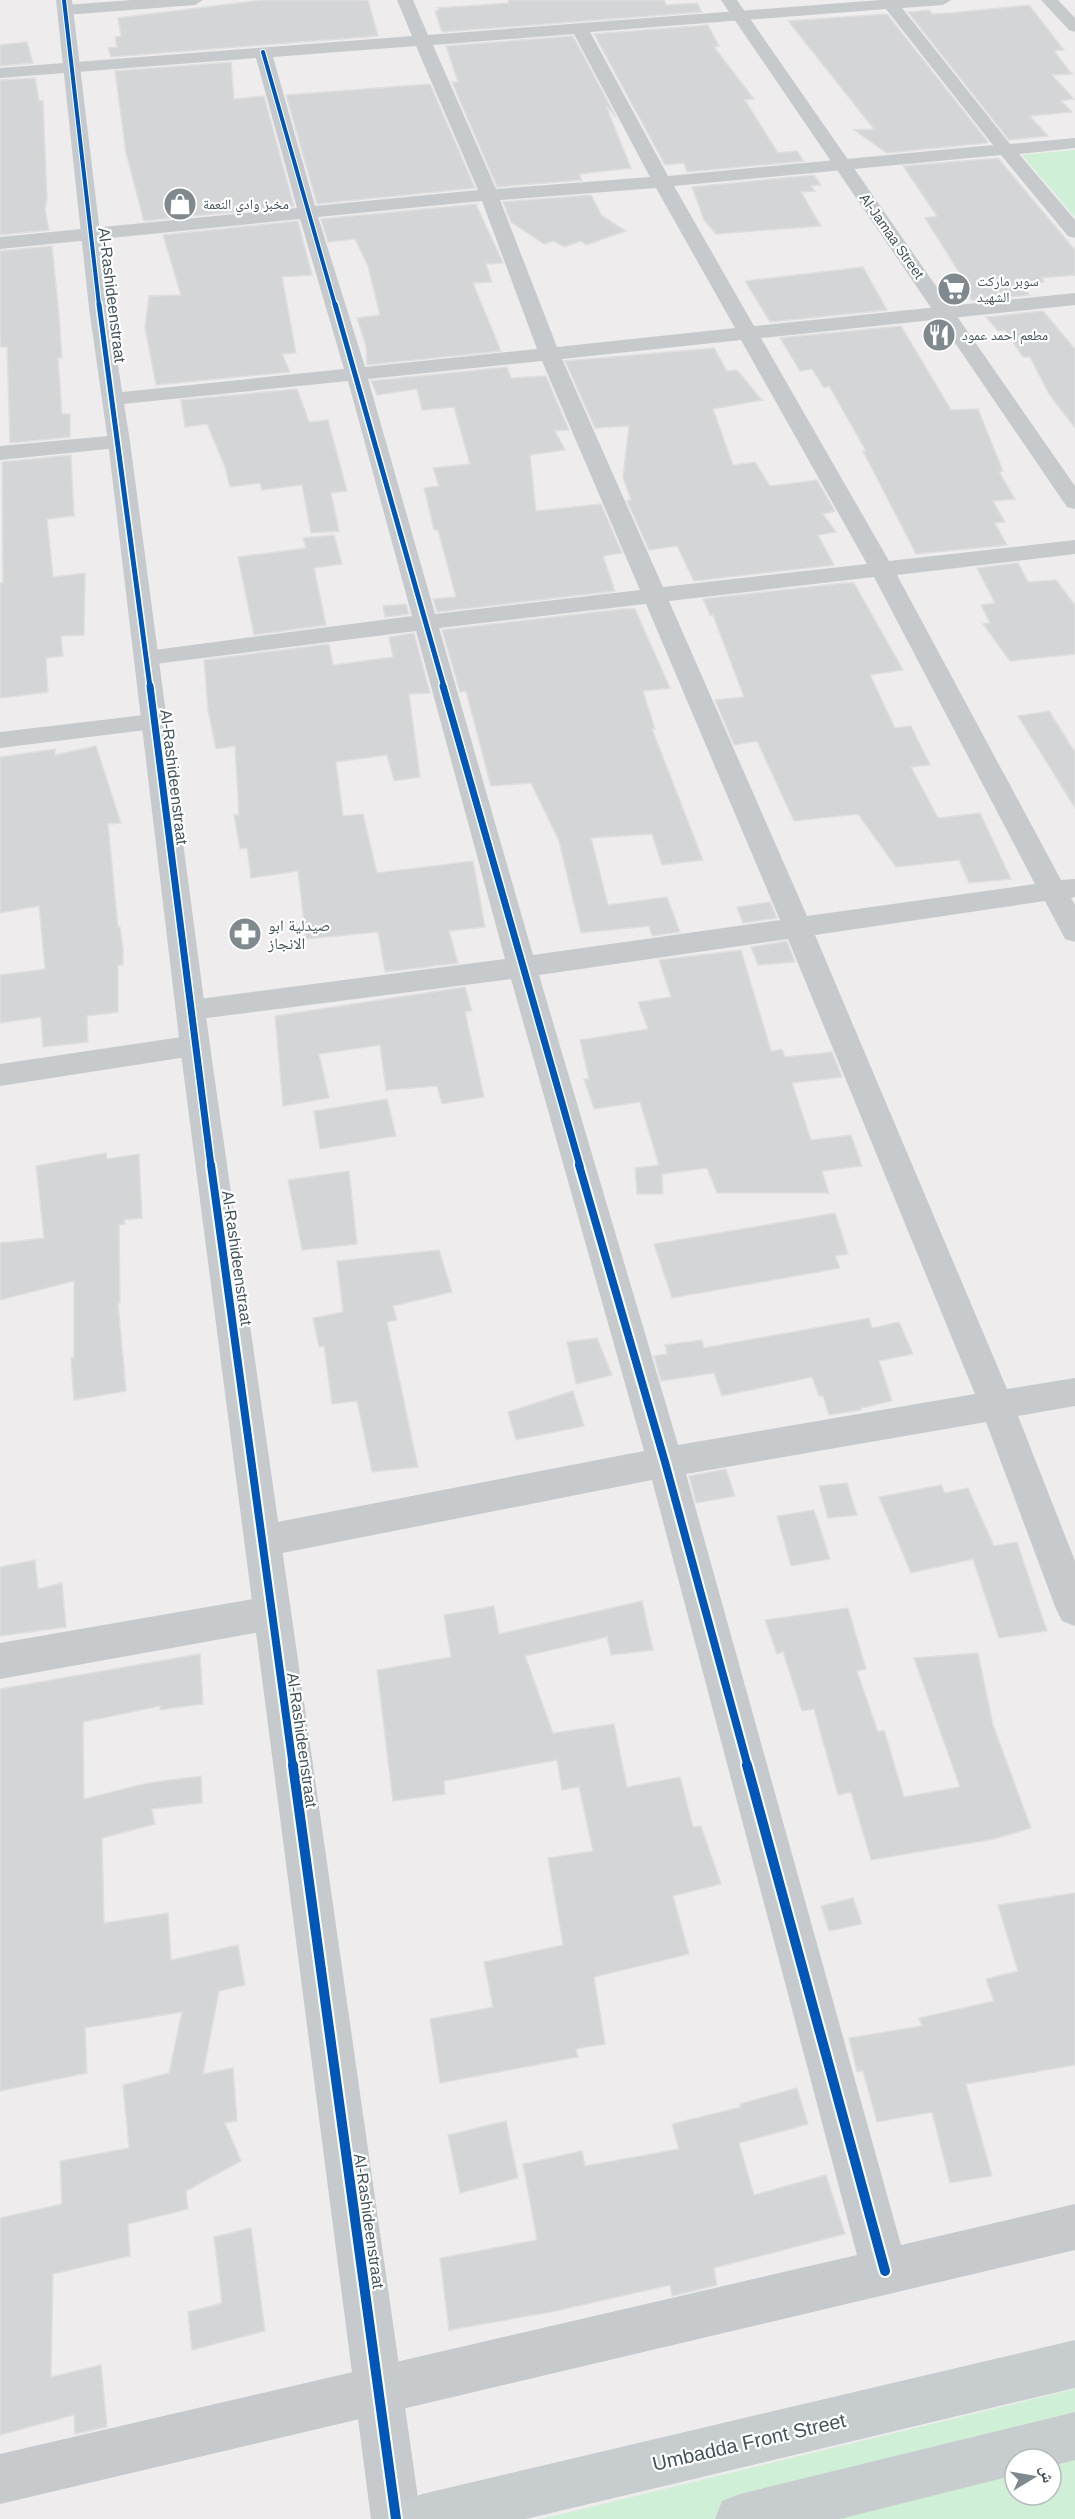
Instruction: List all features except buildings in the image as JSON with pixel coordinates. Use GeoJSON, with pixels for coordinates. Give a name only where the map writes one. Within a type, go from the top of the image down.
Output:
{"type":"FeatureCollection","features":[{"type":"Feature","properties":{"kind":"main road","name":"Umbadda Front Street"},"geometry":{"type":"LineString","coordinates":[[422,2519],[1075,2364]]}},
{"type":"Feature","properties":{"kind":"main road"},"geometry":{"type":"LineString","coordinates":[[740,2519],[1075,2436]]}},
{"type":"Feature","properties":{"kind":"street"},"geometry":{"type":"LineString","coordinates":[[65,5],[195,0]]}},
{"type":"Feature","properties":{"kind":"street"},"geometry":{"type":"LineString","coordinates":[[405,0],[420,40],[489,195],[549,352],[798,926],[997,1406],[1075,1609]]}},
{"type":"Feature","properties":{"kind":"street"},"geometry":{"type":"LineString","coordinates":[[0,73],[579,28],[735,8],[891,4],[943,0]]}},
{"type":"Feature","properties":{"kind":"street"},"geometry":{"type":"LineString","coordinates":[[1049,0],[1075,27]]}},
{"type":"Feature","properties":{"kind":"street"},"geometry":{"type":"LineString","coordinates":[[891,4],[1005,149],[1075,232]]}},
{"type":"Feature","properties":{"kind":"street","name":"Al-Rashideenstraat"},"geometry":{"type":"LineString","coordinates":[[65,5],[90,234],[147,658],[153,722],[195,1046],[396,2519]]}},
{"type":"Feature","properties":{"kind":"street","name":"Al-Jamaa Street"},"geometry":{"type":"LineString","coordinates":[[735,8],[1075,502]]}},
{"type":"Feature","properties":{"kind":"street"},"geometry":{"type":"LineString","coordinates":[[579,28],[662,182],[1063,889],[1075,932]]}},
{"type":"Feature","properties":{"kind":"street"},"geometry":{"type":"LineString","coordinates":[[263,52],[307,212],[356,373],[522,967],[665,1462],[885,2271]]}},
{"type":"Feature","properties":{"kind":"street"},"geometry":{"type":"LineString","coordinates":[[0,243],[489,195],[662,182],[1075,143]]}},
{"type":"Feature","properties":{"kind":"street"},"geometry":{"type":"LineString","coordinates":[[113,399],[1075,299]]}},
{"type":"Feature","properties":{"kind":"street"},"geometry":{"type":"LineString","coordinates":[[0,453],[119,442]]}},
{"type":"Feature","properties":{"kind":"street"},"geometry":{"type":"LineString","coordinates":[[147,658],[426,622],[1075,548]]}},
{"type":"Feature","properties":{"kind":"street"},"geometry":{"type":"LineString","coordinates":[[0,740],[153,722]]}},
{"type":"Feature","properties":{"kind":"street"},"geometry":{"type":"LineString","coordinates":[[191,1010],[522,967],[1063,889]]}},
{"type":"Feature","properties":{"kind":"street"},"geometry":{"type":"LineString","coordinates":[[0,1076],[195,1046]]}},
{"type":"Feature","properties":{"kind":"street"},"geometry":{"type":"LineString","coordinates":[[262,1541],[665,1462],[1075,1392]]}},
{"type":"Feature","properties":{"kind":"street"},"geometry":{"type":"LineString","coordinates":[[0,1661],[271,1613]]}},
{"type":"Feature","properties":{"kind":"street"},"geometry":{"type":"LineString","coordinates":[[0,2479],[1075,2227]]}},
{"type":"Feature","properties":{"kind":"green space"},"geometry":{"type":"Polygon","coordinates":[[[1075,150],[1075,217],[1022,155],[1075,150]]]}},
{"type":"Feature","properties":{"kind":"green space"},"geometry":{"type":"Polygon","coordinates":[[[1075,2389],[1075,2519],[541,2519],[1075,2389]]]}},
{"type":"Feature","properties":{"kind":"cycle path"},"geometry":{"type":"LineString","coordinates":[[64,0],[99,308],[119,442],[195,1046],[396,2519]]}},
{"type":"Feature","properties":{"kind":"cycle path"},"geometry":{"type":"LineString","coordinates":[[263,52],[307,212],[356,373],[522,967],[665,1462],[885,2271]]}},
{"type":"Feature","properties":{"kind":"place","name":"مخبز وادي النعمة"},"geometry":{"type":"Point","coordinates":[180,204]}},
{"type":"Feature","properties":{"kind":"place","name":"سوبر ماركت الشهيد"},"geometry":{"type":"Point","coordinates":[954,289]}},
{"type":"Feature","properties":{"kind":"place","name":"مطعم احمد عمود"},"geometry":{"type":"Point","coordinates":[939,335]}},
{"type":"Feature","properties":{"kind":"place","name":"صيدلية ابو الانجاز"},"geometry":{"type":"Point","coordinates":[245,934]}}]}
